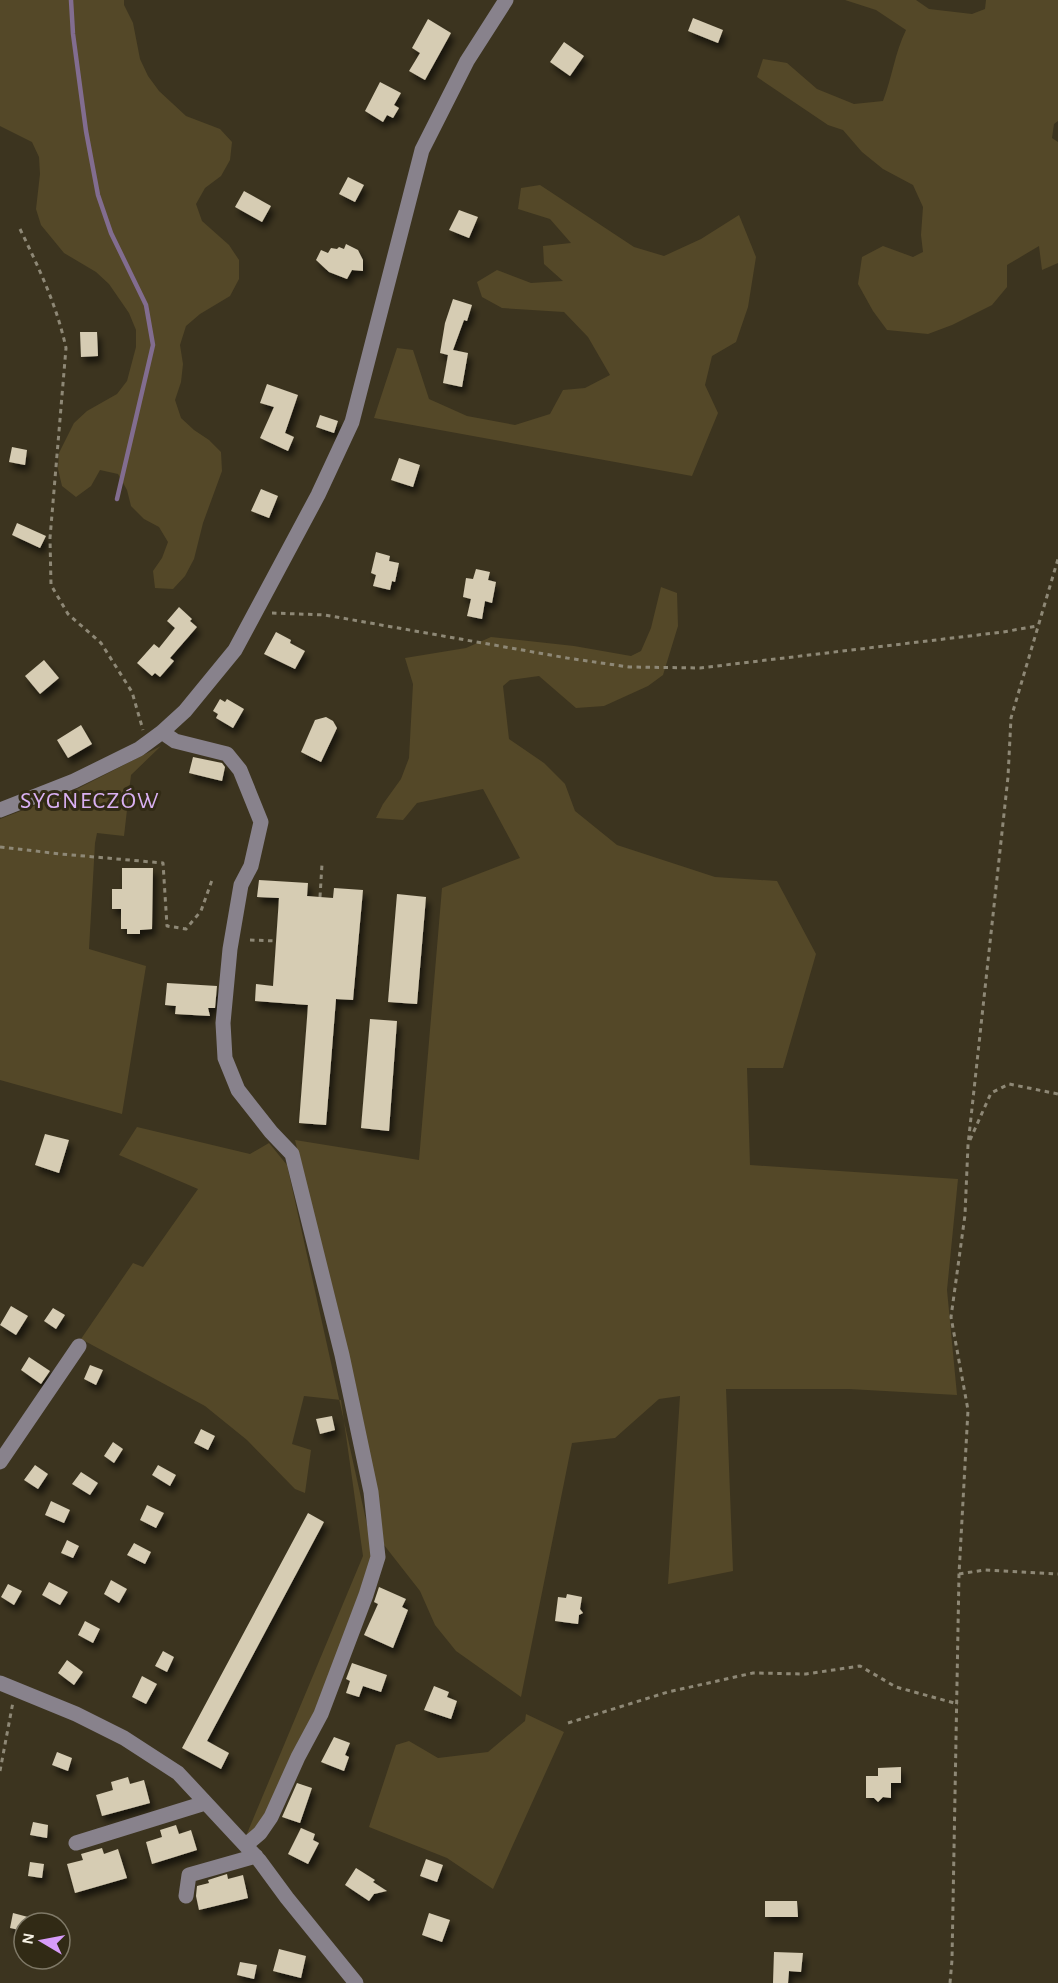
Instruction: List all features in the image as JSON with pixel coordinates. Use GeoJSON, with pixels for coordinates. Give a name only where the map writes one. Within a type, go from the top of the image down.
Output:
{"type":"FeatureCollection","features":[{"type":"Feature","properties":{"kind":"street"},"geometry":{"type":"LineString","coordinates":[[0,810],[74,781],[147,743],[185,711],[235,650],[318,495],[352,422],[422,150],[467,62],[506,0]]}},
{"type":"Feature","properties":{"kind":"street"},"geometry":{"type":"LineString","coordinates":[[162,732],[175,741],[227,754],[240,770],[261,822],[251,866],[241,885],[230,949],[223,1023],[225,1058],[238,1090],[271,1132],[292,1154],[342,1355],[370,1492],[378,1557],[321,1714],[298,1757],[271,1818],[251,1850],[189,1875],[186,1896]]}},
{"type":"Feature","properties":{"kind":"street"},"geometry":{"type":"LineString","coordinates":[[0,1462],[79,1346]]}},
{"type":"Feature","properties":{"kind":"street"},"geometry":{"type":"LineString","coordinates":[[0,1683],[76,1714],[124,1738],[178,1773],[251,1850],[356,1983]]}},
{"type":"Feature","properties":{"kind":"street"},"geometry":{"type":"LineString","coordinates":[[76,1843],[205,1803]]}},
{"type":"Feature","properties":{"kind":"path"},"geometry":{"type":"LineString","coordinates":[[20,229],[60,320],[66,348],[50,538],[51,585],[69,614],[101,643],[132,692],[147,743]]}},
{"type":"Feature","properties":{"kind":"path"},"geometry":{"type":"LineString","coordinates":[[950,1983],[958,1704],[959,1574],[968,1410],[951,1317],[964,1215],[968,1145],[1008,777],[1011,718],[1058,558]]}},
{"type":"Feature","properties":{"kind":"path"},"geometry":{"type":"LineString","coordinates":[[255,612],[326,615],[630,667],[700,668],[1037,626]]}},
{"type":"Feature","properties":{"kind":"path"},"geometry":{"type":"LineString","coordinates":[[0,847],[163,863],[167,926],[186,929],[201,910],[212,880]]}},
{"type":"Feature","properties":{"kind":"path"},"geometry":{"type":"LineString","coordinates":[[320,897],[322,864]]}},
{"type":"Feature","properties":{"kind":"path"},"geometry":{"type":"LineString","coordinates":[[250,940],[276,941]]}},
{"type":"Feature","properties":{"kind":"path"},"geometry":{"type":"LineString","coordinates":[[968,1145],[991,1093],[1008,1084],[1058,1094]]}},
{"type":"Feature","properties":{"kind":"path"},"geometry":{"type":"LineString","coordinates":[[959,1574],[984,1570],[1058,1574]]}},
{"type":"Feature","properties":{"kind":"path"},"geometry":{"type":"LineString","coordinates":[[568,1723],[668,1692],[753,1672],[806,1674],[860,1666],[896,1687],[958,1704]]}},
{"type":"Feature","properties":{"kind":"path"},"geometry":{"type":"LineString","coordinates":[[0,1771],[16,1689]]}},
{"type":"Feature","properties":{"kind":"shaded area"},"geometry":{"type":"Polygon","coordinates":[[[0,0],[124,0],[124,5],[133,23],[140,59],[148,76],[159,91],[186,116],[220,129],[232,142],[230,160],[221,176],[205,188],[196,204],[202,221],[229,245],[239,260],[239,279],[230,296],[200,314],[186,326],[180,345],[183,364],[181,382],[175,400],[181,418],[221,452],[222,471],[203,523],[194,559],[185,576],[173,589],[155,588],[153,571],[162,558],[168,542],[159,527],[144,519],[131,506],[127,490],[118,474],[100,470],[91,486],[76,497],[62,486],[58,469],[59,453],[74,423],[87,411],[117,394],[127,381],[136,347],[136,330],[129,313],[109,284],[96,272],[64,253],[41,225],[36,209],[40,174],[39,157],[32,142],[0,126],[0,0]]]}},
{"type":"Feature","properties":{"kind":"shaded area"},"geometry":{"type":"Polygon","coordinates":[[[845,0],[916,0],[929,9],[972,14],[985,9],[986,0],[1058,0],[1058,121],[1054,124],[1052,138],[1058,142],[1058,263],[1042,270],[1039,246],[1007,265],[1007,287],[992,305],[928,334],[887,330],[858,284],[862,257],[883,246],[913,257],[923,252],[921,235],[923,207],[913,185],[883,169],[862,152],[843,130],[828,125],[757,77],[763,59],[787,63],[817,89],[854,104],[883,101],[906,30],[876,10],[845,0]]]}},
{"type":"Feature","properties":{"kind":"shaded area"},"geometry":{"type":"Polygon","coordinates":[[[540,185],[634,247],[664,256],[701,239],[739,215],[756,257],[748,307],[736,342],[712,356],[705,385],[718,413],[692,476],[374,418],[397,348],[413,350],[429,399],[467,416],[515,425],[550,414],[563,390],[585,388],[610,375],[588,337],[564,312],[502,308],[482,297],[477,282],[497,270],[531,283],[563,281],[544,264],[543,246],[571,243],[550,219],[518,209],[521,188],[540,185]]]}},
{"type":"Feature","properties":{"kind":"shaded area"},"geometry":{"type":"Polygon","coordinates":[[[661,587],[677,593],[678,626],[663,675],[648,686],[604,706],[576,708],[539,676],[510,680],[503,686],[509,739],[544,763],[565,784],[575,811],[617,845],[715,877],[777,881],[816,954],[783,1068],[747,1068],[750,1165],[958,1179],[947,1290],[957,1395],[849,1389],[726,1389],[733,1571],[668,1584],[680,1396],[659,1399],[615,1438],[572,1443],[521,1697],[456,1651],[435,1625],[420,1591],[384,1545],[346,1351],[295,1140],[419,1160],[442,888],[520,858],[483,789],[417,803],[403,820],[376,818],[401,779],[409,758],[413,684],[405,658],[466,648],[491,637],[574,646],[631,656],[641,651],[651,628],[661,587]]]}},
{"type":"Feature","properties":{"kind":"shaded area"},"geometry":{"type":"Polygon","coordinates":[[[161,746],[131,775],[124,836],[97,833],[95,843],[89,949],[146,966],[122,1114],[0,1080],[0,819],[75,790],[161,746]]]}},
{"type":"Feature","properties":{"kind":"shaded area"},"geometry":{"type":"Polygon","coordinates":[[[137,1127],[250,1154],[269,1143],[287,1165],[339,1400],[304,1396],[292,1444],[311,1450],[305,1493],[295,1489],[247,1440],[205,1406],[81,1339],[133,1263],[143,1267],[198,1189],[119,1155],[137,1127]]]}},
{"type":"Feature","properties":{"kind":"shaded area"},"geometry":{"type":"Polygon","coordinates":[[[344,1421],[374,1556],[315,1715],[257,1830],[246,1836],[363,1556],[344,1421]]]}},
{"type":"Feature","properties":{"kind":"shaded area"},"geometry":{"type":"Polygon","coordinates":[[[526,1714],[564,1732],[493,1889],[447,1858],[369,1827],[396,1745],[409,1741],[438,1758],[488,1752],[525,1721],[526,1714]]]}},
{"type":"Feature","properties":{"kind":"building"},"geometry":{"type":"Polygon","coordinates":[[[693,18],[723,30],[718,43],[688,31],[693,18]]]}},
{"type":"Feature","properties":{"kind":"building"},"geometry":{"type":"Polygon","coordinates":[[[428,19],[451,33],[425,80],[409,71],[420,53],[412,48],[428,19]]]}},
{"type":"Feature","properties":{"kind":"building"},"geometry":{"type":"Polygon","coordinates":[[[564,42],[584,56],[570,76],[550,62],[564,42]]]}},
{"type":"Feature","properties":{"kind":"building"},"geometry":{"type":"Polygon","coordinates":[[[380,82],[401,93],[394,105],[399,108],[393,118],[387,115],[383,122],[365,111],[380,82]]]}},
{"type":"Feature","properties":{"kind":"building"},"geometry":{"type":"Polygon","coordinates":[[[348,177],[364,185],[355,202],[339,194],[348,177]]]}},
{"type":"Feature","properties":{"kind":"building"},"geometry":{"type":"Polygon","coordinates":[[[244,191],[271,206],[262,222],[235,207],[244,191]]]}},
{"type":"Feature","properties":{"kind":"building"},"geometry":{"type":"Polygon","coordinates":[[[459,210],[478,217],[469,238],[449,230],[459,210]]]}},
{"type":"Feature","properties":{"kind":"building"},"geometry":{"type":"Polygon","coordinates":[[[346,244],[358,250],[363,260],[363,271],[352,270],[347,279],[329,272],[316,260],[321,250],[328,253],[331,248],[344,249],[346,244]]]}},
{"type":"Feature","properties":{"kind":"building"},"geometry":{"type":"Polygon","coordinates":[[[453,299],[472,305],[453,350],[468,353],[462,387],[443,383],[448,355],[440,353],[445,323],[453,299]]]}},
{"type":"Feature","properties":{"kind":"building"},"geometry":{"type":"Polygon","coordinates":[[[80,332],[97,332],[98,356],[81,357],[80,332]]]}},
{"type":"Feature","properties":{"kind":"building"},"geometry":{"type":"Polygon","coordinates":[[[267,384],[298,395],[285,433],[294,437],[288,451],[260,438],[274,407],[260,403],[267,384]]]}},
{"type":"Feature","properties":{"kind":"building"},"geometry":{"type":"Polygon","coordinates":[[[320,415],[338,421],[334,433],[316,427],[320,415]]]}},
{"type":"Feature","properties":{"kind":"building"},"geometry":{"type":"Polygon","coordinates":[[[12,447],[27,450],[25,465],[9,462],[12,447]]]}},
{"type":"Feature","properties":{"kind":"building"},"geometry":{"type":"Polygon","coordinates":[[[399,458],[420,465],[413,487],[391,480],[399,458]]]}},
{"type":"Feature","properties":{"kind":"building"},"geometry":{"type":"Polygon","coordinates":[[[261,489],[278,496],[269,518],[251,511],[261,489]]]}},
{"type":"Feature","properties":{"kind":"building"},"geometry":{"type":"Polygon","coordinates":[[[17,523],[46,536],[40,548],[12,535],[17,523]]]}},
{"type":"Feature","properties":{"kind":"building"},"geometry":{"type":"Polygon","coordinates":[[[376,552],[390,556],[389,561],[399,563],[395,582],[392,581],[390,590],[373,586],[376,575],[371,573],[376,552]]]}},
{"type":"Feature","properties":{"kind":"building"},"geometry":{"type":"Polygon","coordinates":[[[476,569],[490,572],[488,580],[496,582],[492,603],[485,601],[482,619],[467,616],[471,599],[463,597],[466,578],[473,579],[476,569]]]}},
{"type":"Feature","properties":{"kind":"building"},"geometry":{"type":"Polygon","coordinates":[[[179,607],[197,627],[170,658],[174,661],[160,677],[155,673],[152,676],[137,663],[154,644],[159,648],[175,628],[167,621],[179,607]]]}},
{"type":"Feature","properties":{"kind":"building"},"geometry":{"type":"Polygon","coordinates":[[[276,632],[305,651],[295,669],[264,654],[276,632]]]}},
{"type":"Feature","properties":{"kind":"building"},"geometry":{"type":"Polygon","coordinates":[[[44,660],[59,678],[40,694],[25,676],[44,660]]]}},
{"type":"Feature","properties":{"kind":"building"},"geometry":{"type":"Polygon","coordinates":[[[220,699],[225,702],[227,699],[244,709],[233,728],[216,718],[218,714],[213,711],[220,699]]]}},
{"type":"Feature","properties":{"kind":"building"},"geometry":{"type":"Polygon","coordinates":[[[326,717],[333,721],[337,728],[321,762],[301,752],[315,720],[326,717]]]}},
{"type":"Feature","properties":{"kind":"building"},"geometry":{"type":"Polygon","coordinates":[[[81,725],[92,744],[68,758],[57,740],[81,725]]]}},
{"type":"Feature","properties":{"kind":"building"},"geometry":{"type":"Polygon","coordinates":[[[193,757],[222,763],[225,767],[222,781],[189,773],[193,757]]]}},
{"type":"Feature","properties":{"kind":"building"},"geometry":{"type":"Polygon","coordinates":[[[122,868],[153,868],[152,929],[140,930],[140,934],[127,934],[127,929],[121,929],[121,909],[112,909],[112,889],[122,889],[122,868]]]}},
{"type":"Feature","properties":{"kind":"building"},"geometry":{"type":"Polygon","coordinates":[[[259,880],[308,883],[307,896],[333,898],[334,888],[363,890],[353,1000],[336,999],[326,1125],[299,1123],[308,1005],[255,1001],[256,984],[273,986],[279,898],[257,897],[259,880]]]}},
{"type":"Feature","properties":{"kind":"building"},"geometry":{"type":"Polygon","coordinates":[[[397,894],[426,897],[417,1004],[388,1002],[397,894]]]}},
{"type":"Feature","properties":{"kind":"building"},"geometry":{"type":"Polygon","coordinates":[[[167,983],[217,986],[215,1008],[208,1008],[210,1016],[175,1014],[176,1006],[165,1005],[167,983]]]}},
{"type":"Feature","properties":{"kind":"building"},"geometry":{"type":"Polygon","coordinates":[[[370,1019],[397,1021],[389,1131],[361,1128],[370,1019]]]}},
{"type":"Feature","properties":{"kind":"building"},"geometry":{"type":"Polygon","coordinates":[[[45,1134],[69,1140],[59,1173],[35,1165],[45,1134]]]}},
{"type":"Feature","properties":{"kind":"building"},"geometry":{"type":"Polygon","coordinates":[[[11,1306],[28,1316],[16,1335],[0,1325],[11,1306]]]}},
{"type":"Feature","properties":{"kind":"building"},"geometry":{"type":"Polygon","coordinates":[[[53,1308],[65,1315],[56,1329],[44,1321],[53,1308]]]}},
{"type":"Feature","properties":{"kind":"building"},"geometry":{"type":"Polygon","coordinates":[[[29,1357],[50,1371],[41,1384],[21,1370],[29,1357]]]}},
{"type":"Feature","properties":{"kind":"building"},"geometry":{"type":"Polygon","coordinates":[[[90,1365],[103,1370],[96,1385],[84,1379],[90,1365]]]}},
{"type":"Feature","properties":{"kind":"building"},"geometry":{"type":"Polygon","coordinates":[[[332,1416],[335,1430],[320,1434],[316,1419],[332,1416]]]}},
{"type":"Feature","properties":{"kind":"building"},"geometry":{"type":"Polygon","coordinates":[[[201,1429],[215,1436],[208,1450],[194,1443],[201,1429]]]}},
{"type":"Feature","properties":{"kind":"building"},"geometry":{"type":"Polygon","coordinates":[[[113,1442],[123,1449],[114,1463],[104,1456],[113,1442]]]}},
{"type":"Feature","properties":{"kind":"building"},"geometry":{"type":"Polygon","coordinates":[[[35,1465],[48,1474],[38,1489],[24,1480],[35,1465]]]}},
{"type":"Feature","properties":{"kind":"building"},"geometry":{"type":"Polygon","coordinates":[[[158,1465],[176,1475],[170,1486],[152,1475],[158,1465]]]}},
{"type":"Feature","properties":{"kind":"building"},"geometry":{"type":"Polygon","coordinates":[[[81,1472],[98,1483],[90,1495],[72,1484],[81,1472]]]}},
{"type":"Feature","properties":{"kind":"building"},"geometry":{"type":"Polygon","coordinates":[[[51,1501],[70,1510],[64,1523],[45,1515],[51,1501]]]}},
{"type":"Feature","properties":{"kind":"building"},"geometry":{"type":"Polygon","coordinates":[[[147,1505],[164,1513],[156,1528],[140,1520],[147,1505]]]}},
{"type":"Feature","properties":{"kind":"building"},"geometry":{"type":"Polygon","coordinates":[[[308,1513],[324,1522],[207,1741],[229,1753],[221,1769],[182,1748],[308,1513]]]}},
{"type":"Feature","properties":{"kind":"building"},"geometry":{"type":"Polygon","coordinates":[[[67,1540],[79,1546],[73,1558],[61,1553],[67,1540]]]}},
{"type":"Feature","properties":{"kind":"building"},"geometry":{"type":"Polygon","coordinates":[[[134,1543],[151,1552],[145,1564],[127,1555],[134,1543]]]}},
{"type":"Feature","properties":{"kind":"building"},"geometry":{"type":"Polygon","coordinates":[[[111,1580],[127,1589],[119,1603],[104,1594],[111,1580]]]}},
{"type":"Feature","properties":{"kind":"building"},"geometry":{"type":"Polygon","coordinates":[[[49,1582],[68,1592],[60,1605],[42,1595],[49,1582]]]}},
{"type":"Feature","properties":{"kind":"building"},"geometry":{"type":"Polygon","coordinates":[[[8,1584],[22,1591],[14,1605],[1,1597],[8,1584]]]}},
{"type":"Feature","properties":{"kind":"building"},"geometry":{"type":"Polygon","coordinates":[[[379,1587],[406,1599],[402,1607],[408,1610],[393,1648],[364,1635],[378,1604],[374,1602],[379,1587]]]}},
{"type":"Feature","properties":{"kind":"building"},"geometry":{"type":"Polygon","coordinates":[[[567,1594],[582,1597],[580,1609],[583,1613],[579,1615],[578,1624],[555,1621],[558,1597],[566,1598],[567,1594]]]}},
{"type":"Feature","properties":{"kind":"building"},"geometry":{"type":"Polygon","coordinates":[[[85,1621],[100,1629],[93,1643],[78,1635],[85,1621]]]}},
{"type":"Feature","properties":{"kind":"building"},"geometry":{"type":"Polygon","coordinates":[[[163,1651],[174,1657],[167,1672],[155,1666],[163,1651]]]}},
{"type":"Feature","properties":{"kind":"building"},"geometry":{"type":"Polygon","coordinates":[[[67,1660],[83,1672],[74,1685],[58,1673],[67,1660]]]}},
{"type":"Feature","properties":{"kind":"building"},"geometry":{"type":"Polygon","coordinates":[[[352,1663],[387,1675],[381,1692],[363,1686],[359,1697],[346,1693],[350,1681],[346,1679],[352,1663]]]}},
{"type":"Feature","properties":{"kind":"building"},"geometry":{"type":"Polygon","coordinates":[[[142,1676],[157,1684],[146,1704],[132,1697],[142,1676]]]}},
{"type":"Feature","properties":{"kind":"building"},"geometry":{"type":"Polygon","coordinates":[[[434,1686],[449,1692],[447,1697],[457,1701],[451,1719],[424,1710],[434,1686]]]}},
{"type":"Feature","properties":{"kind":"building"},"geometry":{"type":"Polygon","coordinates":[[[334,1737],[350,1743],[345,1755],[349,1757],[344,1771],[321,1762],[334,1737]]]}},
{"type":"Feature","properties":{"kind":"building"},"geometry":{"type":"Polygon","coordinates":[[[57,1752],[72,1758],[68,1771],[52,1765],[57,1752]]]}},
{"type":"Feature","properties":{"kind":"building"},"geometry":{"type":"Polygon","coordinates":[[[901,1767],[901,1783],[891,1783],[891,1798],[883,1797],[878,1802],[874,1798],[866,1798],[866,1776],[878,1776],[878,1768],[901,1767]]]}},
{"type":"Feature","properties":{"kind":"building"},"geometry":{"type":"Polygon","coordinates":[[[128,1777],[130,1784],[144,1780],[150,1803],[102,1816],[96,1795],[113,1790],[111,1782],[128,1777]]]}},
{"type":"Feature","properties":{"kind":"building"},"geometry":{"type":"Polygon","coordinates":[[[297,1783],[312,1788],[300,1823],[282,1817],[297,1783]]]}},
{"type":"Feature","properties":{"kind":"building"},"geometry":{"type":"Polygon","coordinates":[[[33,1822],[48,1825],[47,1838],[30,1835],[33,1822]]]}},
{"type":"Feature","properties":{"kind":"building"},"geometry":{"type":"Polygon","coordinates":[[[176,1825],[179,1834],[191,1830],[197,1850],[152,1864],[146,1842],[162,1837],[160,1830],[176,1825]]]}},
{"type":"Feature","properties":{"kind":"building"},"geometry":{"type":"Polygon","coordinates":[[[301,1828],[315,1834],[313,1840],[319,1843],[308,1864],[288,1854],[301,1828]]]}},
{"type":"Feature","properties":{"kind":"building"},"geometry":{"type":"Polygon","coordinates":[[[102,1848],[104,1854],[118,1849],[127,1878],[75,1893],[67,1864],[83,1860],[81,1854],[102,1848]]]}},
{"type":"Feature","properties":{"kind":"building"},"geometry":{"type":"Polygon","coordinates":[[[426,1859],[443,1865],[437,1882],[420,1876],[426,1859]]]}},
{"type":"Feature","properties":{"kind":"building"},"geometry":{"type":"Polygon","coordinates":[[[30,1862],[44,1864],[42,1878],[28,1876],[30,1862]]]}},
{"type":"Feature","properties":{"kind":"building"},"geometry":{"type":"Polygon","coordinates":[[[356,1868],[387,1891],[374,1894],[369,1901],[345,1885],[356,1868]]]}},
{"type":"Feature","properties":{"kind":"building"},"geometry":{"type":"Polygon","coordinates":[[[227,1874],[228,1879],[243,1875],[248,1898],[199,1910],[196,1896],[197,1886],[227,1874]]]}},
{"type":"Feature","properties":{"kind":"building"},"geometry":{"type":"Polygon","coordinates":[[[765,1901],[797,1901],[798,1917],[765,1917],[765,1901]]]}},
{"type":"Feature","properties":{"kind":"building"},"geometry":{"type":"Polygon","coordinates":[[[429,1913],[450,1920],[442,1942],[422,1935],[429,1913]]]}},
{"type":"Feature","properties":{"kind":"building"},"geometry":{"type":"Polygon","coordinates":[[[279,1949],[306,1956],[301,1978],[273,1971],[279,1949]]]}},
{"type":"Feature","properties":{"kind":"building"},"geometry":{"type":"Polygon","coordinates":[[[774,1952],[803,1953],[801,1972],[789,1971],[788,1983],[773,1983],[774,1952]]]}},
{"type":"Feature","properties":{"kind":"building"},"geometry":{"type":"Polygon","coordinates":[[[240,1962],[257,1965],[254,1979],[237,1975],[240,1962]]]}},
{"type":"Feature","properties":{"kind":"waterway"},"geometry":{"type":"LineString","coordinates":[[71,0],[73,34],[86,131],[98,195],[111,233],[146,305],[153,345],[117,499]]}},
{"type":"Feature","properties":{"kind":"district","name":"SYGNECZÓW"},"geometry":{"type":"Point","coordinates":[90,801]}}]}
